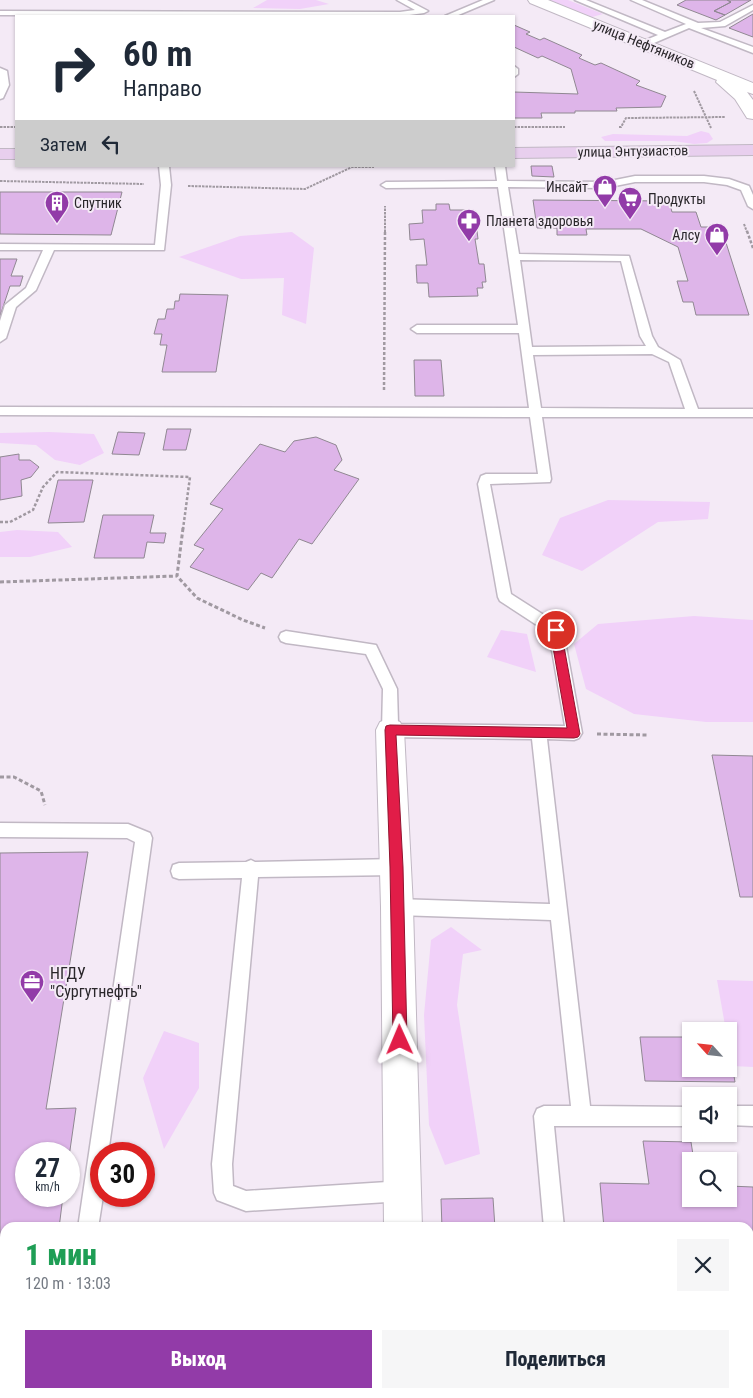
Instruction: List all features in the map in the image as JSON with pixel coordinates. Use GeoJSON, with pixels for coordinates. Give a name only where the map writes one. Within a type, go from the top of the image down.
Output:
{"type":"FeatureCollection","features":[{"type":"Feature","properties":{"kind":"main road","name":"улица Энтузиастов"},"geometry":{"type":"LineString","coordinates":[[515,152],[753,150]]}},
{"type":"Feature","properties":{"kind":"main road"},"geometry":{"type":"LineString","coordinates":[[0,154],[15,154]]}},
{"type":"Feature","properties":{"kind":"street","name":"улица Нефтяников"},"geometry":{"type":"LineString","coordinates":[[535,0],[753,89]]}},
{"type":"Feature","properties":{"kind":"street"},"geometry":{"type":"LineString","coordinates":[[700,66],[734,88],[748,104],[753,114]]}},
{"type":"Feature","properties":{"kind":"street"},"geometry":{"type":"LineString","coordinates":[[390,730],[396,867],[403,1222]]}},
{"type":"Feature","properties":{"kind":"lane"},"geometry":{"type":"LineString","coordinates":[[401,0],[434,13]]}},
{"type":"Feature","properties":{"kind":"lane"},"geometry":{"type":"LineString","coordinates":[[452,15],[490,0]]}},
{"type":"Feature","properties":{"kind":"lane"},"geometry":{"type":"LineString","coordinates":[[579,0],[665,35]]}},
{"type":"Feature","properties":{"kind":"lane"},"geometry":{"type":"LineString","coordinates":[[635,0],[698,26]]}},
{"type":"Feature","properties":{"kind":"lane"},"geometry":{"type":"LineString","coordinates":[[644,44],[687,26],[722,24],[753,7]]}},
{"type":"Feature","properties":{"kind":"lane"},"geometry":{"type":"LineString","coordinates":[[0,13],[71,10],[229,10],[434,13]]}},
{"type":"Feature","properties":{"kind":"lane"},"geometry":{"type":"LineString","coordinates":[[687,26],[753,50]]}},
{"type":"Feature","properties":{"kind":"lane"},"geometry":{"type":"LineString","coordinates":[[0,71],[3,71],[0,96]]}},
{"type":"Feature","properties":{"kind":"lane"},"geometry":{"type":"LineString","coordinates":[[2,85],[15,83]]}},
{"type":"Feature","properties":{"kind":"lane"},"geometry":{"type":"LineString","coordinates":[[0,247],[160,248],[166,185],[164,167]]}},
{"type":"Feature","properties":{"kind":"lane"},"geometry":{"type":"LineString","coordinates":[[286,637],[371,649],[390,689],[390,730],[574,734],[556,630],[505,597],[484,484],[486,479],[545,479],[525,329],[500,167]]}},
{"type":"Feature","properties":{"kind":"lane"},"geometry":{"type":"LineString","coordinates":[[386,185],[605,185],[635,179],[704,178],[729,182],[745,188],[753,206]]}},
{"type":"Feature","properties":{"kind":"lane"},"geometry":{"type":"LineString","coordinates":[[0,338],[11,305],[31,290],[50,247]]}},
{"type":"Feature","properties":{"kind":"lane"},"geometry":{"type":"LineString","coordinates":[[514,257],[625,258],[646,336],[654,350]]}},
{"type":"Feature","properties":{"kind":"lane"},"geometry":{"type":"LineString","coordinates":[[417,329],[525,329]]}},
{"type":"Feature","properties":{"kind":"lane"},"geometry":{"type":"LineString","coordinates":[[528,351],[654,350],[674,360],[693,413]]}},
{"type":"Feature","properties":{"kind":"lane"},"geometry":{"type":"LineString","coordinates":[[0,411],[753,413]]}},
{"type":"Feature","properties":{"kind":"lane"},"geometry":{"type":"LineString","coordinates":[[539,733],[582,1116]]}},
{"type":"Feature","properties":{"kind":"lane"},"geometry":{"type":"LineString","coordinates":[[0,830],[128,831],[144,838],[89,1222]]}},
{"type":"Feature","properties":{"kind":"lane"},"geometry":{"type":"LineString","coordinates":[[180,871],[251,868],[396,867]]}},
{"type":"Feature","properties":{"kind":"lane"},"geometry":{"type":"LineString","coordinates":[[251,868],[222,1164],[224,1192],[246,1202],[403,1191]]}},
{"type":"Feature","properties":{"kind":"lane"},"geometry":{"type":"LineString","coordinates":[[397,907],[558,912]]}},
{"type":"Feature","properties":{"kind":"lane"},"geometry":{"type":"LineString","coordinates":[[553,1222],[544,1116],[682,1116]]}},
{"type":"Feature","properties":{"kind":"lane"},"geometry":{"type":"LineString","coordinates":[[737,1116],[753,1116]]}},
{"type":"Feature","properties":{"kind":"path"},"geometry":{"type":"LineString","coordinates":[[698,99],[721,150]]}},
{"type":"Feature","properties":{"kind":"path"},"geometry":{"type":"LineString","coordinates":[[611,127],[621,127],[626,118],[706,117]]}},
{"type":"Feature","properties":{"kind":"path"},"geometry":{"type":"LineString","coordinates":[[0,127],[15,127]]}},
{"type":"Feature","properties":{"kind":"path"},"geometry":{"type":"LineString","coordinates":[[515,127],[572,127]]}},
{"type":"Feature","properties":{"kind":"path"},"geometry":{"type":"LineString","coordinates":[[0,181],[305,189],[352,167],[382,167]]}},
{"type":"Feature","properties":{"kind":"path"},"geometry":{"type":"LineString","coordinates":[[384,413],[386,185]]}},
{"type":"Feature","properties":{"kind":"path"},"geometry":{"type":"LineString","coordinates":[[0,522],[10,522],[33,510],[43,488],[57,472],[190,477],[177,576]]}},
{"type":"Feature","properties":{"kind":"path"},"geometry":{"type":"LineString","coordinates":[[0,582],[177,576],[197,598],[243,620],[286,637]]}},
{"type":"Feature","properties":{"kind":"path"},"geometry":{"type":"LineString","coordinates":[[574,734],[647,735]]}},
{"type":"Feature","properties":{"kind":"path"},"geometry":{"type":"LineString","coordinates":[[0,777],[14,777],[41,791],[53,829]]}},
{"type":"Feature","properties":{"kind":"shaded area"},"geometry":{"type":"Polygon","coordinates":[[[267,0],[316,0],[329,4],[300,9],[253,8],[267,0]]]}},
{"type":"Feature","properties":{"kind":"shaded area"},"geometry":{"type":"Polygon","coordinates":[[[549,0],[568,0],[603,14],[592,17],[549,0]]]}},
{"type":"Feature","properties":{"kind":"shaded area"},"geometry":{"type":"Polygon","coordinates":[[[701,131],[709,133],[713,139],[707,143],[694,144],[673,141],[605,141],[601,137],[613,134],[687,136],[701,131]]]}},
{"type":"Feature","properties":{"kind":"shaded area"},"geometry":{"type":"Polygon","coordinates":[[[292,232],[314,248],[306,324],[282,315],[284,278],[241,279],[179,257],[240,236],[292,232]]]}},
{"type":"Feature","properties":{"kind":"shaded area"},"geometry":{"type":"Polygon","coordinates":[[[49,432],[94,434],[104,453],[80,465],[55,460],[36,445],[0,443],[0,433],[49,432]]]}},
{"type":"Feature","properties":{"kind":"shaded area"},"geometry":{"type":"Polygon","coordinates":[[[608,500],[710,502],[708,519],[658,522],[582,571],[542,555],[560,518],[608,500]]]}},
{"type":"Feature","properties":{"kind":"shaded area"},"geometry":{"type":"Polygon","coordinates":[[[17,530],[58,532],[72,547],[30,557],[0,557],[0,532],[17,530]]]}},
{"type":"Feature","properties":{"kind":"shaded area"},"geometry":{"type":"Polygon","coordinates":[[[694,616],[753,620],[753,722],[706,722],[634,714],[586,689],[574,644],[598,624],[694,616]]]}},
{"type":"Feature","properties":{"kind":"shaded area"},"geometry":{"type":"Polygon","coordinates":[[[501,630],[527,634],[536,672],[487,657],[501,630]]]}},
{"type":"Feature","properties":{"kind":"shaded area"},"geometry":{"type":"Polygon","coordinates":[[[451,927],[482,950],[463,954],[457,1005],[480,1154],[445,1165],[429,1125],[424,1015],[431,940],[451,927]]]}},
{"type":"Feature","properties":{"kind":"shaded area"},"geometry":{"type":"Polygon","coordinates":[[[717,980],[753,981],[753,1067],[738,1066],[738,1022],[724,1022],[717,980]]]}},
{"type":"Feature","properties":{"kind":"shaded area"},"geometry":{"type":"Polygon","coordinates":[[[164,1031],[199,1043],[199,1088],[164,1149],[143,1078],[164,1031]]]}},
{"type":"Feature","properties":{"kind":"building"},"geometry":{"type":"Polygon","coordinates":[[[686,0],[727,0],[731,2],[714,11],[725,15],[716,20],[677,5],[686,0]]]}},
{"type":"Feature","properties":{"kind":"building"},"geometry":{"type":"Polygon","coordinates":[[[727,0],[751,0],[725,15],[714,11],[731,2],[727,0]]]}},
{"type":"Feature","properties":{"kind":"building"},"geometry":{"type":"Polygon","coordinates":[[[753,14],[753,37],[729,28],[753,14]]]}},
{"type":"Feature","properties":{"kind":"building"},"geometry":{"type":"Polygon","coordinates":[[[515,25],[530,32],[526,34],[540,40],[544,38],[582,55],[579,58],[595,65],[601,63],[640,81],[636,85],[666,96],[661,107],[616,108],[617,111],[541,113],[542,118],[515,118],[515,92],[578,94],[571,69],[542,56],[538,58],[515,47],[515,25]]]}},
{"type":"Feature","properties":{"kind":"building"},"geometry":{"type":"Polygon","coordinates":[[[531,166],[552,166],[554,177],[532,176],[531,166]]]}},
{"type":"Feature","properties":{"kind":"building","name":"Спутник"},"geometry":{"type":"Polygon","coordinates":[[[0,192],[122,192],[111,235],[0,234],[0,192]]]}},
{"type":"Feature","properties":{"kind":"building"},"geometry":{"type":"Polygon","coordinates":[[[533,200],[669,201],[672,212],[696,212],[701,227],[721,227],[749,315],[696,315],[693,302],[683,302],[677,281],[688,281],[678,247],[641,229],[586,229],[587,235],[557,235],[557,228],[537,228],[533,200]]]}},
{"type":"Feature","properties":{"kind":"building"},"geometry":{"type":"Polygon","coordinates":[[[436,204],[449,204],[450,210],[467,210],[471,223],[476,223],[478,239],[475,239],[479,264],[484,264],[486,282],[482,282],[483,288],[477,288],[478,296],[429,297],[428,283],[417,283],[416,265],[427,265],[424,239],[410,240],[409,224],[423,223],[422,210],[436,210],[436,204]]]}},
{"type":"Feature","properties":{"kind":"building"},"geometry":{"type":"Polygon","coordinates":[[[0,259],[17,259],[11,276],[23,276],[20,286],[10,286],[0,316],[0,259]]]}},
{"type":"Feature","properties":{"kind":"building"},"geometry":{"type":"Polygon","coordinates":[[[180,294],[228,295],[216,372],[162,372],[167,345],[160,345],[162,334],[154,334],[158,319],[165,319],[167,309],[174,309],[175,301],[179,301],[180,294]]]}},
{"type":"Feature","properties":{"kind":"building"},"geometry":{"type":"Polygon","coordinates":[[[414,360],[441,360],[444,396],[415,396],[414,360]]]}},
{"type":"Feature","properties":{"kind":"building"},"geometry":{"type":"Polygon","coordinates":[[[167,429],[191,429],[186,450],[163,450],[167,429]]]}},
{"type":"Feature","properties":{"kind":"building"},"geometry":{"type":"Polygon","coordinates":[[[118,432],[145,433],[139,455],[112,454],[118,432]]]}},
{"type":"Feature","properties":{"kind":"building"},"geometry":{"type":"Polygon","coordinates":[[[316,437],[336,445],[342,460],[334,470],[359,479],[312,544],[299,539],[272,578],[261,573],[248,590],[190,567],[204,549],[194,545],[223,509],[210,504],[260,444],[285,452],[294,441],[316,437]]]}},
{"type":"Feature","properties":{"kind":"building"},"geometry":{"type":"Polygon","coordinates":[[[19,454],[19,460],[30,460],[39,467],[31,477],[21,480],[22,496],[0,500],[0,457],[19,454]]]}},
{"type":"Feature","properties":{"kind":"building"},"geometry":{"type":"Polygon","coordinates":[[[58,480],[93,480],[84,522],[48,523],[58,480]]]}},
{"type":"Feature","properties":{"kind":"building"},"geometry":{"type":"Polygon","coordinates":[[[103,515],[154,515],[150,533],[166,533],[164,543],[147,542],[144,558],[94,558],[103,515]]]}},
{"type":"Feature","properties":{"kind":"building"},"geometry":{"type":"Polygon","coordinates":[[[712,755],[753,756],[753,897],[740,897],[712,755]]]}},
{"type":"Feature","properties":{"kind":"building","name":"НГДУ \"Сургутнефть\""},"geometry":{"type":"Polygon","coordinates":[[[88,852],[46,1109],[76,1108],[71,1142],[15,1142],[15,1207],[62,1207],[60,1222],[0,1222],[0,853],[88,852]]]}},
{"type":"Feature","properties":{"kind":"building"},"geometry":{"type":"Polygon","coordinates":[[[640,1037],[682,1037],[682,1078],[734,1078],[735,1082],[645,1081],[640,1037]]]}},
{"type":"Feature","properties":{"kind":"building"},"geometry":{"type":"Polygon","coordinates":[[[643,1141],[691,1142],[693,1152],[682,1152],[682,1207],[737,1207],[737,1186],[753,1187],[753,1222],[603,1222],[600,1183],[649,1184],[643,1141]]]}},
{"type":"Feature","properties":{"kind":"building"},"geometry":{"type":"Polygon","coordinates":[[[493,1198],[495,1222],[442,1222],[441,1199],[493,1198]]]}},
{"type":"Feature","properties":{"kind":"place","name":"Инсайт"},"geometry":{"type":"Point","coordinates":[605,208]}},
{"type":"Feature","properties":{"kind":"place","name":"Продукты"},"geometry":{"type":"Point","coordinates":[630,220]}},
{"type":"Feature","properties":{"kind":"place","name":"Спутник"},"geometry":{"type":"Point","coordinates":[57,224]}},
{"type":"Feature","properties":{"kind":"place","name":"Планета здоровья"},"geometry":{"type":"Point","coordinates":[469,242]}},
{"type":"Feature","properties":{"kind":"place","name":"Алсу"},"geometry":{"type":"Point","coordinates":[717,256]}},
{"type":"Feature","properties":{"kind":"place","name":"НГДУ \"Сургутнефть\""},"geometry":{"type":"Point","coordinates":[32,1003]}},
{"type":"Feature","properties":{"kind":"route"},"geometry":{"type":"LineString","coordinates":[[400,1040],[396,867],[390,730],[574,734],[556,630]]}}]}
